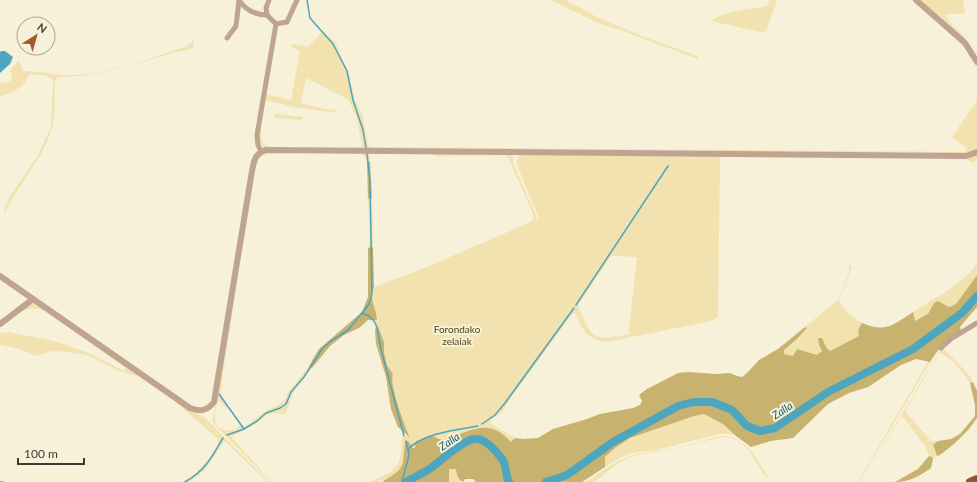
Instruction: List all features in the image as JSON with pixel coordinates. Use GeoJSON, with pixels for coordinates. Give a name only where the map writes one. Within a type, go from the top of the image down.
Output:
{"type":"FeatureCollection","features":[{"type":"Feature","properties":{"kind":"highway"},"geometry":{"type":"LineString","coordinates":[[970,482],[977,479]]}},
{"type":"Feature","properties":{"kind":"street"},"geometry":{"type":"LineString","coordinates":[[239,0],[243,6],[259,15],[267,15]]}},
{"type":"Feature","properties":{"kind":"street"},"geometry":{"type":"LineString","coordinates":[[228,38],[236,26],[239,0]]}},
{"type":"Feature","properties":{"kind":"street"},"geometry":{"type":"LineString","coordinates":[[269,0],[266,8],[267,15],[276,24]]}},
{"type":"Feature","properties":{"kind":"street"},"geometry":{"type":"LineString","coordinates":[[276,24],[287,22],[297,0]]}},
{"type":"Feature","properties":{"kind":"street"},"geometry":{"type":"LineString","coordinates":[[916,0],[965,44],[977,62]]}},
{"type":"Feature","properties":{"kind":"street"},"geometry":{"type":"LineString","coordinates":[[261,152],[258,145],[257,135],[276,24]]}},
{"type":"Feature","properties":{"kind":"street"},"geometry":{"type":"LineString","coordinates":[[0,276],[190,408],[200,411],[206,410],[214,402],[254,161],[258,154],[266,150],[966,156],[977,152]]}},
{"type":"Feature","properties":{"kind":"street"},"geometry":{"type":"LineString","coordinates":[[0,324],[33,299]]}},
{"type":"Feature","properties":{"kind":"street"},"geometry":{"type":"LineString","coordinates":[[941,348],[952,338],[977,323]]}},
{"type":"Feature","properties":{"kind":"green space"},"geometry":{"type":"Polygon","coordinates":[[[551,0],[566,0],[595,16],[642,36],[698,56],[698,59],[598,23],[551,0]]]}},
{"type":"Feature","properties":{"kind":"green space"},"geometry":{"type":"Polygon","coordinates":[[[768,0],[777,0],[766,31],[760,32],[711,21],[719,16],[729,13],[765,7],[769,4],[768,0]]]}},
{"type":"Feature","properties":{"kind":"green space"},"geometry":{"type":"Polygon","coordinates":[[[919,0],[963,0],[965,13],[945,15],[967,41],[977,58],[919,0]]]}},
{"type":"Feature","properties":{"kind":"green space"},"geometry":{"type":"Polygon","coordinates":[[[323,31],[335,42],[348,72],[355,100],[362,114],[369,147],[965,152],[967,150],[963,145],[952,137],[977,100],[977,150],[967,153],[360,148],[362,145],[357,120],[349,100],[306,78],[301,103],[336,110],[336,112],[318,111],[266,100],[262,114],[266,94],[291,100],[300,51],[291,47],[292,44],[308,47],[323,31]]]}},
{"type":"Feature","properties":{"kind":"green space"},"geometry":{"type":"Polygon","coordinates":[[[194,40],[193,48],[121,67],[187,46],[194,40]]]}},
{"type":"Feature","properties":{"kind":"green space"},"geometry":{"type":"Polygon","coordinates":[[[19,60],[23,71],[65,75],[103,71],[92,74],[57,77],[55,82],[54,119],[47,142],[5,212],[4,211],[9,198],[37,157],[51,127],[53,80],[47,76],[29,74],[25,82],[18,89],[0,96],[0,83],[11,81],[12,76],[10,71],[19,60]]]}},
{"type":"Feature","properties":{"kind":"green space"},"geometry":{"type":"Polygon","coordinates":[[[275,114],[303,117],[302,120],[275,118],[275,114]]]}},
{"type":"Feature","properties":{"kind":"green space"},"geometry":{"type":"Polygon","coordinates":[[[262,116],[261,134],[263,143],[272,147],[265,147],[262,145],[258,137],[262,116]]]}},
{"type":"Feature","properties":{"kind":"green space","name":"Forondako zelaiak"},"geometry":{"type":"Polygon","coordinates":[[[269,151],[508,153],[513,157],[513,163],[537,218],[536,222],[539,219],[517,165],[517,161],[521,153],[938,157],[966,157],[977,155],[977,161],[973,162],[977,167],[967,159],[963,158],[720,157],[718,317],[711,321],[607,342],[594,339],[586,333],[575,313],[573,313],[510,399],[503,411],[490,421],[490,423],[515,438],[511,442],[499,432],[489,428],[479,428],[451,438],[443,439],[434,436],[416,441],[414,445],[416,447],[412,448],[408,441],[405,442],[404,459],[395,475],[385,480],[370,482],[392,471],[396,467],[399,462],[402,438],[409,435],[395,395],[392,379],[393,374],[387,363],[381,336],[378,328],[375,329],[374,320],[377,320],[372,299],[372,291],[374,287],[422,269],[524,225],[533,220],[533,214],[509,159],[505,155],[435,156],[433,154],[374,153],[369,155],[370,162],[367,162],[364,156],[360,153],[268,153],[260,157],[255,166],[222,380],[221,395],[228,406],[227,409],[219,401],[217,401],[215,421],[219,427],[225,430],[237,429],[239,425],[242,427],[250,423],[284,401],[287,394],[309,366],[312,368],[294,391],[284,414],[275,413],[266,415],[257,423],[232,438],[271,482],[213,422],[255,163],[259,156],[269,151]],[[611,256],[578,305],[587,325],[595,336],[608,338],[630,334],[629,330],[637,257],[611,256]]]}},
{"type":"Feature","properties":{"kind":"green space"},"geometry":{"type":"Polygon","coordinates":[[[372,198],[373,247],[368,248],[370,242],[368,199],[372,198]]]}},
{"type":"Feature","properties":{"kind":"green space"},"geometry":{"type":"Polygon","coordinates":[[[976,264],[976,278],[956,304],[949,307],[938,301],[934,303],[928,314],[914,321],[913,312],[938,297],[964,278],[976,264]]]}},
{"type":"Feature","properties":{"kind":"green space"},"geometry":{"type":"Polygon","coordinates":[[[849,265],[852,266],[839,301],[847,313],[862,323],[860,326],[859,336],[830,351],[826,347],[822,338],[819,345],[822,351],[817,355],[797,349],[793,356],[784,354],[784,350],[798,339],[807,328],[805,327],[839,299],[849,271],[849,265]]]}},
{"type":"Feature","properties":{"kind":"green space"},"geometry":{"type":"Polygon","coordinates":[[[31,303],[36,304],[183,406],[204,417],[269,482],[267,482],[226,442],[223,442],[211,461],[201,473],[189,481],[182,482],[195,474],[212,455],[218,444],[217,438],[173,400],[138,376],[119,371],[87,355],[52,351],[35,356],[20,349],[0,345],[0,333],[9,332],[54,341],[86,352],[122,370],[125,370],[124,367],[46,312],[33,308],[17,314],[31,303]]]}},
{"type":"Feature","properties":{"kind":"green space"},"geometry":{"type":"Polygon","coordinates":[[[942,347],[970,376],[973,382],[970,383],[953,361],[939,353],[905,411],[931,441],[938,441],[933,446],[937,456],[933,459],[929,456],[925,446],[904,418],[901,417],[861,482],[942,347]]]}},
{"type":"Feature","properties":{"kind":"green space"},"geometry":{"type":"Polygon","coordinates":[[[928,362],[930,362],[858,482],[928,362]]]}},
{"type":"Feature","properties":{"kind":"green space"},"geometry":{"type":"Polygon","coordinates":[[[704,414],[723,424],[736,436],[730,434],[720,434],[656,450],[632,453],[623,456],[605,467],[605,457],[630,438],[704,414]]]}},
{"type":"Feature","properties":{"kind":"green space"},"geometry":{"type":"Polygon","coordinates":[[[720,436],[732,438],[722,437],[668,450],[632,456],[619,463],[594,482],[586,482],[613,464],[632,455],[676,448],[720,436]]]}},
{"type":"Feature","properties":{"kind":"green space"},"geometry":{"type":"Polygon","coordinates":[[[732,438],[745,444],[771,482],[760,469],[746,447],[732,438]]]}},
{"type":"Feature","properties":{"kind":"green space"},"geometry":{"type":"Polygon","coordinates":[[[449,468],[457,469],[460,481],[463,482],[449,482],[449,468]]]}},
{"type":"Feature","properties":{"kind":"shaded area"},"geometry":{"type":"Polygon","coordinates":[[[367,162],[370,162],[372,198],[368,199],[367,162]]]}},
{"type":"Feature","properties":{"kind":"shaded area"},"geometry":{"type":"Polygon","coordinates":[[[373,247],[374,287],[372,295],[377,320],[368,320],[359,328],[344,335],[330,346],[312,368],[309,366],[319,349],[362,312],[368,297],[368,248],[373,247]]]}},
{"type":"Feature","properties":{"kind":"shaded area"},"geometry":{"type":"Polygon","coordinates":[[[977,275],[977,307],[960,327],[961,331],[943,345],[930,362],[916,359],[901,365],[868,387],[849,393],[828,404],[793,438],[771,441],[751,447],[723,424],[704,414],[630,438],[605,457],[605,467],[582,482],[476,482],[473,479],[465,479],[463,482],[459,479],[456,469],[449,469],[449,482],[382,482],[399,470],[403,462],[405,442],[408,441],[413,448],[416,447],[414,445],[416,441],[434,436],[439,439],[446,439],[483,428],[490,428],[497,431],[511,442],[515,438],[538,438],[553,429],[600,414],[633,408],[640,405],[642,401],[639,395],[647,389],[678,373],[730,373],[742,377],[759,360],[778,349],[805,327],[807,328],[784,350],[784,354],[793,356],[797,349],[817,355],[822,351],[818,338],[822,338],[826,347],[830,351],[859,336],[858,330],[862,323],[877,327],[889,326],[913,312],[915,321],[928,314],[934,303],[938,301],[949,307],[956,304],[977,275]]]}},
{"type":"Feature","properties":{"kind":"shaded area"},"geometry":{"type":"Polygon","coordinates":[[[378,327],[384,342],[384,352],[387,365],[393,374],[392,379],[395,396],[410,438],[398,427],[391,409],[386,377],[376,344],[375,329],[378,327]]]}},
{"type":"Feature","properties":{"kind":"shaded area"},"geometry":{"type":"Polygon","coordinates":[[[973,382],[977,391],[977,418],[969,429],[955,443],[937,456],[933,445],[938,441],[951,439],[960,434],[975,416],[975,405],[970,383],[973,382]]]}},
{"type":"Feature","properties":{"kind":"shaded area"},"geometry":{"type":"Polygon","coordinates":[[[929,456],[933,459],[931,468],[914,478],[895,482],[918,469],[929,456]]]}},
{"type":"Feature","properties":{"kind":"water"},"geometry":{"type":"Polygon","coordinates":[[[5,51],[13,57],[10,64],[0,73],[0,52],[5,51]]]}},
{"type":"Feature","properties":{"kind":"waterway"},"geometry":{"type":"LineString","coordinates":[[307,0],[310,18],[333,44],[347,71],[353,100],[363,130],[366,148]]}},
{"type":"Feature","properties":{"kind":"waterway"},"geometry":{"type":"LineString","coordinates":[[367,153],[370,182],[372,293],[369,304],[362,313],[369,316],[377,327],[381,349],[404,436]]}},
{"type":"Feature","properties":{"kind":"waterway"},"geometry":{"type":"LineString","coordinates":[[576,305],[668,166]]}},
{"type":"Feature","properties":{"kind":"waterway","name":"Zalla"},"geometry":{"type":"LineString","coordinates":[[546,482],[567,475],[613,442],[678,406],[693,402],[712,402],[732,410],[747,426],[760,431],[775,428],[828,392],[913,349],[962,313],[977,296]]}},
{"type":"Feature","properties":{"kind":"waterway"},"geometry":{"type":"LineString","coordinates":[[482,424],[495,415],[505,403],[574,308]]}},
{"type":"Feature","properties":{"kind":"waterway"},"geometry":{"type":"LineString","coordinates":[[227,435],[244,429],[266,413],[286,404],[291,392],[304,377],[322,349],[348,330],[362,313]]}},
{"type":"Feature","properties":{"kind":"waterway"},"geometry":{"type":"LineString","coordinates":[[219,394],[244,429]]}},
{"type":"Feature","properties":{"kind":"waterway"},"geometry":{"type":"LineString","coordinates":[[408,449],[423,439],[431,436],[478,426]]}},
{"type":"Feature","properties":{"kind":"waterway"},"geometry":{"type":"LineString","coordinates":[[185,482],[203,468],[223,438]]}},
{"type":"Feature","properties":{"kind":"waterway","name":"Zalla"},"geometry":{"type":"LineString","coordinates":[[406,482],[428,470],[464,443],[475,439],[479,439],[486,443],[504,461],[509,482]]}},
{"type":"Feature","properties":{"kind":"waterway"},"geometry":{"type":"LineString","coordinates":[[402,482],[409,455],[406,441]]}}]}
